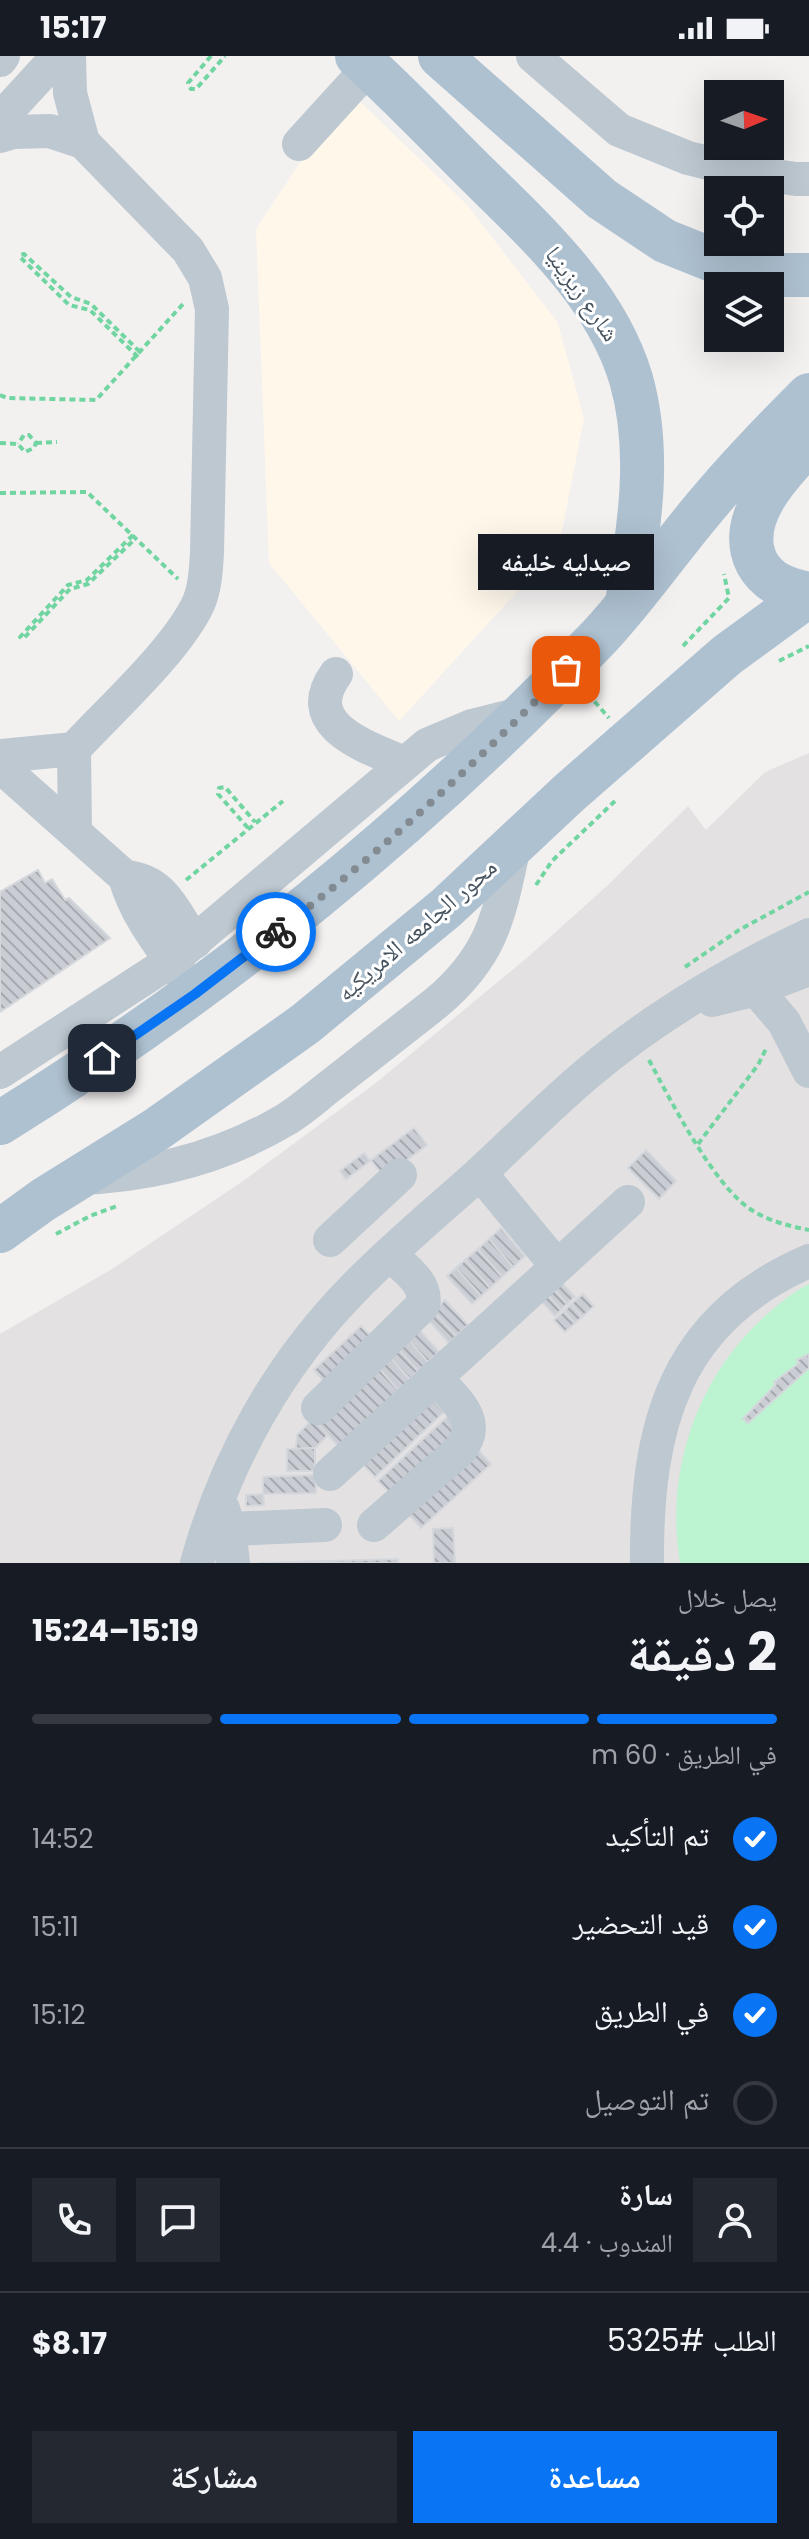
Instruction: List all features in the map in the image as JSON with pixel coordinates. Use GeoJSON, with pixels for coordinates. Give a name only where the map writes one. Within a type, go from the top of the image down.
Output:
{"type":"FeatureCollection","features":[{"type":"Feature","properties":{"kind":"main road"},"geometry":{"type":"LineString","coordinates":[[440,56],[602,199],[665,241],[720,263],[779,275],[809,275]]}},
{"type":"Feature","properties":{"kind":"main road","name":"شارع زيزينيا"},"geometry":{"type":"LineString","coordinates":[[363,61],[555,252],[592,301],[619,346],[640,419],[642,484],[638,535],[626,606]]}},
{"type":"Feature","properties":{"kind":"main road"},"geometry":{"type":"LineString","coordinates":[[555,252],[602,199]]}},
{"type":"Feature","properties":{"kind":"main road"},"geometry":{"type":"LineString","coordinates":[[0,1123],[126,1043],[187,965],[281,928],[365,860],[524,713],[626,606],[710,501],[809,395]]}},
{"type":"Feature","properties":{"kind":"main road"},"geometry":{"type":"LineString","coordinates":[[809,443],[759,507],[751,537],[752,552],[768,578],[781,587],[809,594]]}},
{"type":"Feature","properties":{"kind":"main road","name":"محور الجامعه الامريكيه"},"geometry":{"type":"LineString","coordinates":[[2,1228],[219,1087],[305,1024],[435,918],[569,793],[727,655],[809,594]]}},
{"type":"Feature","properties":{"kind":"street"},"geometry":{"type":"LineString","coordinates":[[0,119],[58,56]]}},
{"type":"Feature","properties":{"kind":"street"},"geometry":{"type":"LineString","coordinates":[[69,56],[70,93],[83,142]]}},
{"type":"Feature","properties":{"kind":"street"},"geometry":{"type":"LineString","coordinates":[[533,56],[619,130],[688,158],[741,171],[809,179]]}},
{"type":"Feature","properties":{"kind":"street"},"geometry":{"type":"LineString","coordinates":[[299,144],[363,61]]}},
{"type":"Feature","properties":{"kind":"street"},"geometry":{"type":"LineString","coordinates":[[0,136],[13,132],[50,131],[83,142],[188,250],[205,278],[212,309],[207,553],[200,600],[180,633],[74,749],[0,756]]}},
{"type":"Feature","properties":{"kind":"street"},"geometry":{"type":"LineString","coordinates":[[336,674],[327,691],[326,701],[328,716],[336,729],[348,738],[404,763]]}},
{"type":"Feature","properties":{"kind":"street"},"geometry":{"type":"LineString","coordinates":[[0,1072],[187,965],[427,745],[449,734],[524,713]]}},
{"type":"Feature","properties":{"kind":"street"},"geometry":{"type":"LineString","coordinates":[[74,749],[75,832]]}},
{"type":"Feature","properties":{"kind":"street"},"geometry":{"type":"LineString","coordinates":[[0,766],[125,877],[130,897],[187,965]]}},
{"type":"Feature","properties":{"kind":"street"},"geometry":{"type":"LineString","coordinates":[[80,1178],[125,1176],[168,1168],[236,1145],[287,1118],[457,986],[475,965],[499,916],[514,846]]}},
{"type":"Feature","properties":{"kind":"street"},"geometry":{"type":"LineString","coordinates":[[125,877],[140,878],[165,897],[187,965]]}},
{"type":"Feature","properties":{"kind":"street"},"geometry":{"type":"LineString","coordinates":[[749,980],[809,935]]}},
{"type":"Feature","properties":{"kind":"street"},"geometry":{"type":"LineString","coordinates":[[197,1563],[218,1497],[262,1407],[321,1326],[380,1262],[579,1080],[676,1009],[749,980],[809,969]]}},
{"type":"Feature","properties":{"kind":"street"},"geometry":{"type":"LineString","coordinates":[[749,980],[786,1026],[809,1071]]}},
{"type":"Feature","properties":{"kind":"street"},"geometry":{"type":"LineString","coordinates":[[480,1173],[557,1266]]}},
{"type":"Feature","properties":{"kind":"street"},"geometry":{"type":"LineString","coordinates":[[318,1408],[423,1305],[421,1286],[335,1235],[400,1175]]}},
{"type":"Feature","properties":{"kind":"street"},"geometry":{"type":"LineString","coordinates":[[330,1474],[628,1202]]}},
{"type":"Feature","properties":{"kind":"street"},"geometry":{"type":"LineString","coordinates":[[647,1563],[649,1490],[663,1416],[676,1382],[694,1351],[717,1322],[774,1277],[809,1261]]}},
{"type":"Feature","properties":{"kind":"street"},"geometry":{"type":"LineString","coordinates":[[374,1525],[467,1441],[470,1431],[465,1413],[435,1377]]}},
{"type":"Feature","properties":{"kind":"street"},"geometry":{"type":"LineString","coordinates":[[218,1497],[229,1529],[233,1563]]}},
{"type":"Feature","properties":{"kind":"street"},"geometry":{"type":"LineString","coordinates":[[229,1529],[325,1525]]}},
{"type":"Feature","properties":{"kind":"path"},"geometry":{"type":"LineString","coordinates":[[211,56],[188,83],[191,89],[196,89],[225,56]]}},
{"type":"Feature","properties":{"kind":"path"},"geometry":{"type":"LineString","coordinates":[[22,254],[71,297],[91,304],[140,355],[90,310],[67,303],[20,257],[22,254]]}},
{"type":"Feature","properties":{"kind":"path"},"geometry":{"type":"LineString","coordinates":[[0,395],[7,398],[96,400],[140,355],[205,278]]}},
{"type":"Feature","properties":{"kind":"path"},"geometry":{"type":"LineString","coordinates":[[18,444],[20,438],[29,435],[36,443]]}},
{"type":"Feature","properties":{"kind":"path"},"geometry":{"type":"LineString","coordinates":[[36,443],[57,442]]}},
{"type":"Feature","properties":{"kind":"path"},"geometry":{"type":"LineString","coordinates":[[0,443],[18,444],[25,452],[30,452],[36,443]]}},
{"type":"Feature","properties":{"kind":"path"},"geometry":{"type":"LineString","coordinates":[[0,493],[85,491],[200,600]]}},
{"type":"Feature","properties":{"kind":"path"},"geometry":{"type":"LineString","coordinates":[[134,536],[88,584],[70,589],[24,638],[20,637],[68,585],[87,580],[134,536]]}},
{"type":"Feature","properties":{"kind":"path"},"geometry":{"type":"LineString","coordinates":[[248,828],[218,794],[219,788],[225,787],[255,822]]}},
{"type":"Feature","properties":{"kind":"path"},"geometry":{"type":"LineString","coordinates":[[165,897],[283,801]]}},
{"type":"Feature","properties":{"kind":"path"},"geometry":{"type":"LineString","coordinates":[[675,974],[739,930],[809,892]]}},
{"type":"Feature","properties":{"kind":"path"},"geometry":{"type":"LineString","coordinates":[[698,1144],[786,1026]]}},
{"type":"Feature","properties":{"kind":"path"},"geometry":{"type":"LineString","coordinates":[[637,1036],[722,1182],[747,1207],[763,1217],[809,1230]]}},
{"type":"Feature","properties":{"kind":"shaded area"},"geometry":{"type":"Polygon","coordinates":[[[348,90],[468,206],[558,323],[584,419],[559,546],[399,721],[269,563],[256,229],[348,90]]]}},
{"type":"Feature","properties":{"kind":"shaded area"},"geometry":{"type":"Polygon","coordinates":[[[809,753],[809,1563],[0,1563],[0,1334],[112,1269],[246,1179],[377,1082],[529,956],[608,885],[688,806],[706,830],[765,772],[809,753]]]}},
{"type":"Feature","properties":{"kind":"green space"},"geometry":{"type":"Polygon","coordinates":[[[809,1284],[809,1563],[680,1563],[677,1495],[691,1429],[704,1398],[740,1342],[774,1308],[809,1284]]]}},
{"type":"Feature","properties":{"kind":"building"},"geometry":{"type":"Polygon","coordinates":[[[38,870],[45,883],[52,879],[65,900],[69,898],[110,938],[0,1012],[0,892],[38,870]]]}},
{"type":"Feature","properties":{"kind":"building"},"geometry":{"type":"Polygon","coordinates":[[[414,1128],[427,1145],[384,1177],[371,1160],[414,1128]]]}},
{"type":"Feature","properties":{"kind":"building"},"geometry":{"type":"Polygon","coordinates":[[[646,1150],[676,1181],[659,1199],[628,1168],[646,1150]]]}},
{"type":"Feature","properties":{"kind":"building"},"geometry":{"type":"Polygon","coordinates":[[[364,1153],[370,1161],[346,1179],[340,1171],[364,1153]]]}},
{"type":"Feature","properties":{"kind":"building"},"geometry":{"type":"Polygon","coordinates":[[[501,1228],[525,1256],[513,1267],[489,1239],[501,1228]]]}},
{"type":"Feature","properties":{"kind":"building"},"geometry":{"type":"Polygon","coordinates":[[[489,1239],[513,1267],[502,1277],[478,1249],[489,1239]]]}},
{"type":"Feature","properties":{"kind":"building"},"geometry":{"type":"Polygon","coordinates":[[[478,1249],[502,1277],[490,1288],[465,1260],[478,1249]]]}},
{"type":"Feature","properties":{"kind":"building"},"geometry":{"type":"Polygon","coordinates":[[[465,1260],[490,1288],[481,1296],[456,1268],[465,1260]]]}},
{"type":"Feature","properties":{"kind":"building"},"geometry":{"type":"Polygon","coordinates":[[[456,1268],[481,1296],[472,1304],[447,1276],[456,1268]]]}},
{"type":"Feature","properties":{"kind":"building"},"geometry":{"type":"Polygon","coordinates":[[[561,1282],[575,1297],[567,1304],[554,1289],[561,1282]]]}},
{"type":"Feature","properties":{"kind":"building"},"geometry":{"type":"Polygon","coordinates":[[[554,1289],[567,1304],[561,1310],[548,1295],[554,1289]]]}},
{"type":"Feature","properties":{"kind":"building"},"geometry":{"type":"Polygon","coordinates":[[[583,1294],[594,1306],[582,1317],[571,1304],[583,1294]]]}},
{"type":"Feature","properties":{"kind":"building"},"geometry":{"type":"Polygon","coordinates":[[[548,1295],[561,1310],[555,1316],[541,1301],[548,1295]]]}},
{"type":"Feature","properties":{"kind":"building"},"geometry":{"type":"Polygon","coordinates":[[[445,1300],[468,1325],[456,1336],[433,1311],[445,1300]]]}},
{"type":"Feature","properties":{"kind":"building"},"geometry":{"type":"Polygon","coordinates":[[[571,1304],[582,1317],[575,1323],[564,1311],[571,1304]]]}},
{"type":"Feature","properties":{"kind":"building"},"geometry":{"type":"Polygon","coordinates":[[[433,1311],[456,1336],[449,1343],[426,1317],[433,1311]]]}},
{"type":"Feature","properties":{"kind":"building"},"geometry":{"type":"Polygon","coordinates":[[[564,1311],[575,1323],[565,1332],[554,1320],[564,1311]]]}},
{"type":"Feature","properties":{"kind":"building"},"geometry":{"type":"Polygon","coordinates":[[[361,1326],[376,1342],[328,1386],[314,1370],[361,1326]]]}},
{"type":"Feature","properties":{"kind":"building"},"geometry":{"type":"Polygon","coordinates":[[[416,1326],[439,1352],[428,1362],[405,1336],[416,1326]]]}},
{"type":"Feature","properties":{"kind":"building"},"geometry":{"type":"Polygon","coordinates":[[[405,1336],[428,1362],[418,1371],[395,1345],[405,1336]]]}},
{"type":"Feature","properties":{"kind":"building"},"geometry":{"type":"Polygon","coordinates":[[[395,1345],[418,1371],[410,1379],[386,1353],[395,1345]]]}},
{"type":"Feature","properties":{"kind":"building"},"geometry":{"type":"Polygon","coordinates":[[[386,1353],[410,1380],[398,1390],[375,1364],[386,1353]]]}},
{"type":"Feature","properties":{"kind":"building"},"geometry":{"type":"Polygon","coordinates":[[[809,1354],[809,1368],[748,1423],[743,1419],[776,1384],[774,1382],[799,1363],[797,1360],[809,1354]]]}},
{"type":"Feature","properties":{"kind":"building"},"geometry":{"type":"Polygon","coordinates":[[[375,1364],[399,1391],[339,1447],[314,1420],[375,1364]]]}},
{"type":"Feature","properties":{"kind":"building"},"geometry":{"type":"Polygon","coordinates":[[[429,1396],[444,1412],[375,1477],[359,1460],[429,1396]]]}},
{"type":"Feature","properties":{"kind":"building"},"geometry":{"type":"Polygon","coordinates":[[[448,1416],[463,1433],[394,1497],[378,1481],[448,1416]]]}},
{"type":"Feature","properties":{"kind":"building"},"geometry":{"type":"Polygon","coordinates":[[[313,1419],[328,1435],[315,1448],[296,1449],[297,1435],[313,1419]]]}},
{"type":"Feature","properties":{"kind":"building"},"geometry":{"type":"Polygon","coordinates":[[[315,1448],[315,1471],[287,1471],[287,1449],[315,1448]]]}},
{"type":"Feature","properties":{"kind":"building"},"geometry":{"type":"Polygon","coordinates":[[[476,1448],[491,1464],[421,1528],[407,1512],[476,1448]]]}},
{"type":"Feature","properties":{"kind":"building"},"geometry":{"type":"Polygon","coordinates":[[[315,1475],[316,1493],[263,1494],[263,1477],[315,1475]]]}},
{"type":"Feature","properties":{"kind":"building"},"geometry":{"type":"Polygon","coordinates":[[[263,1494],[264,1505],[246,1506],[246,1495],[263,1494]]]}},
{"type":"Feature","properties":{"kind":"building"},"geometry":{"type":"Polygon","coordinates":[[[453,1528],[455,1563],[434,1563],[433,1529],[453,1528]]]}},
{"type":"Feature","properties":{"kind":"building"},"geometry":{"type":"Polygon","coordinates":[[[398,1559],[398,1563],[258,1563],[398,1559]]]}},
{"type":"Feature","properties":{"kind":"way so far"},"geometry":{"type":"LineString","coordinates":[[276,932],[365,860],[446,788],[566,670]]}},
{"type":"Feature","properties":{"kind":"place","name":"صيدليه خليفه"},"geometry":{"type":"Point","coordinates":[566,670]}},
{"type":"Feature","properties":{"kind":"route"},"geometry":{"type":"LineString","coordinates":[[102,1058],[195,994],[276,932]]}}]}
